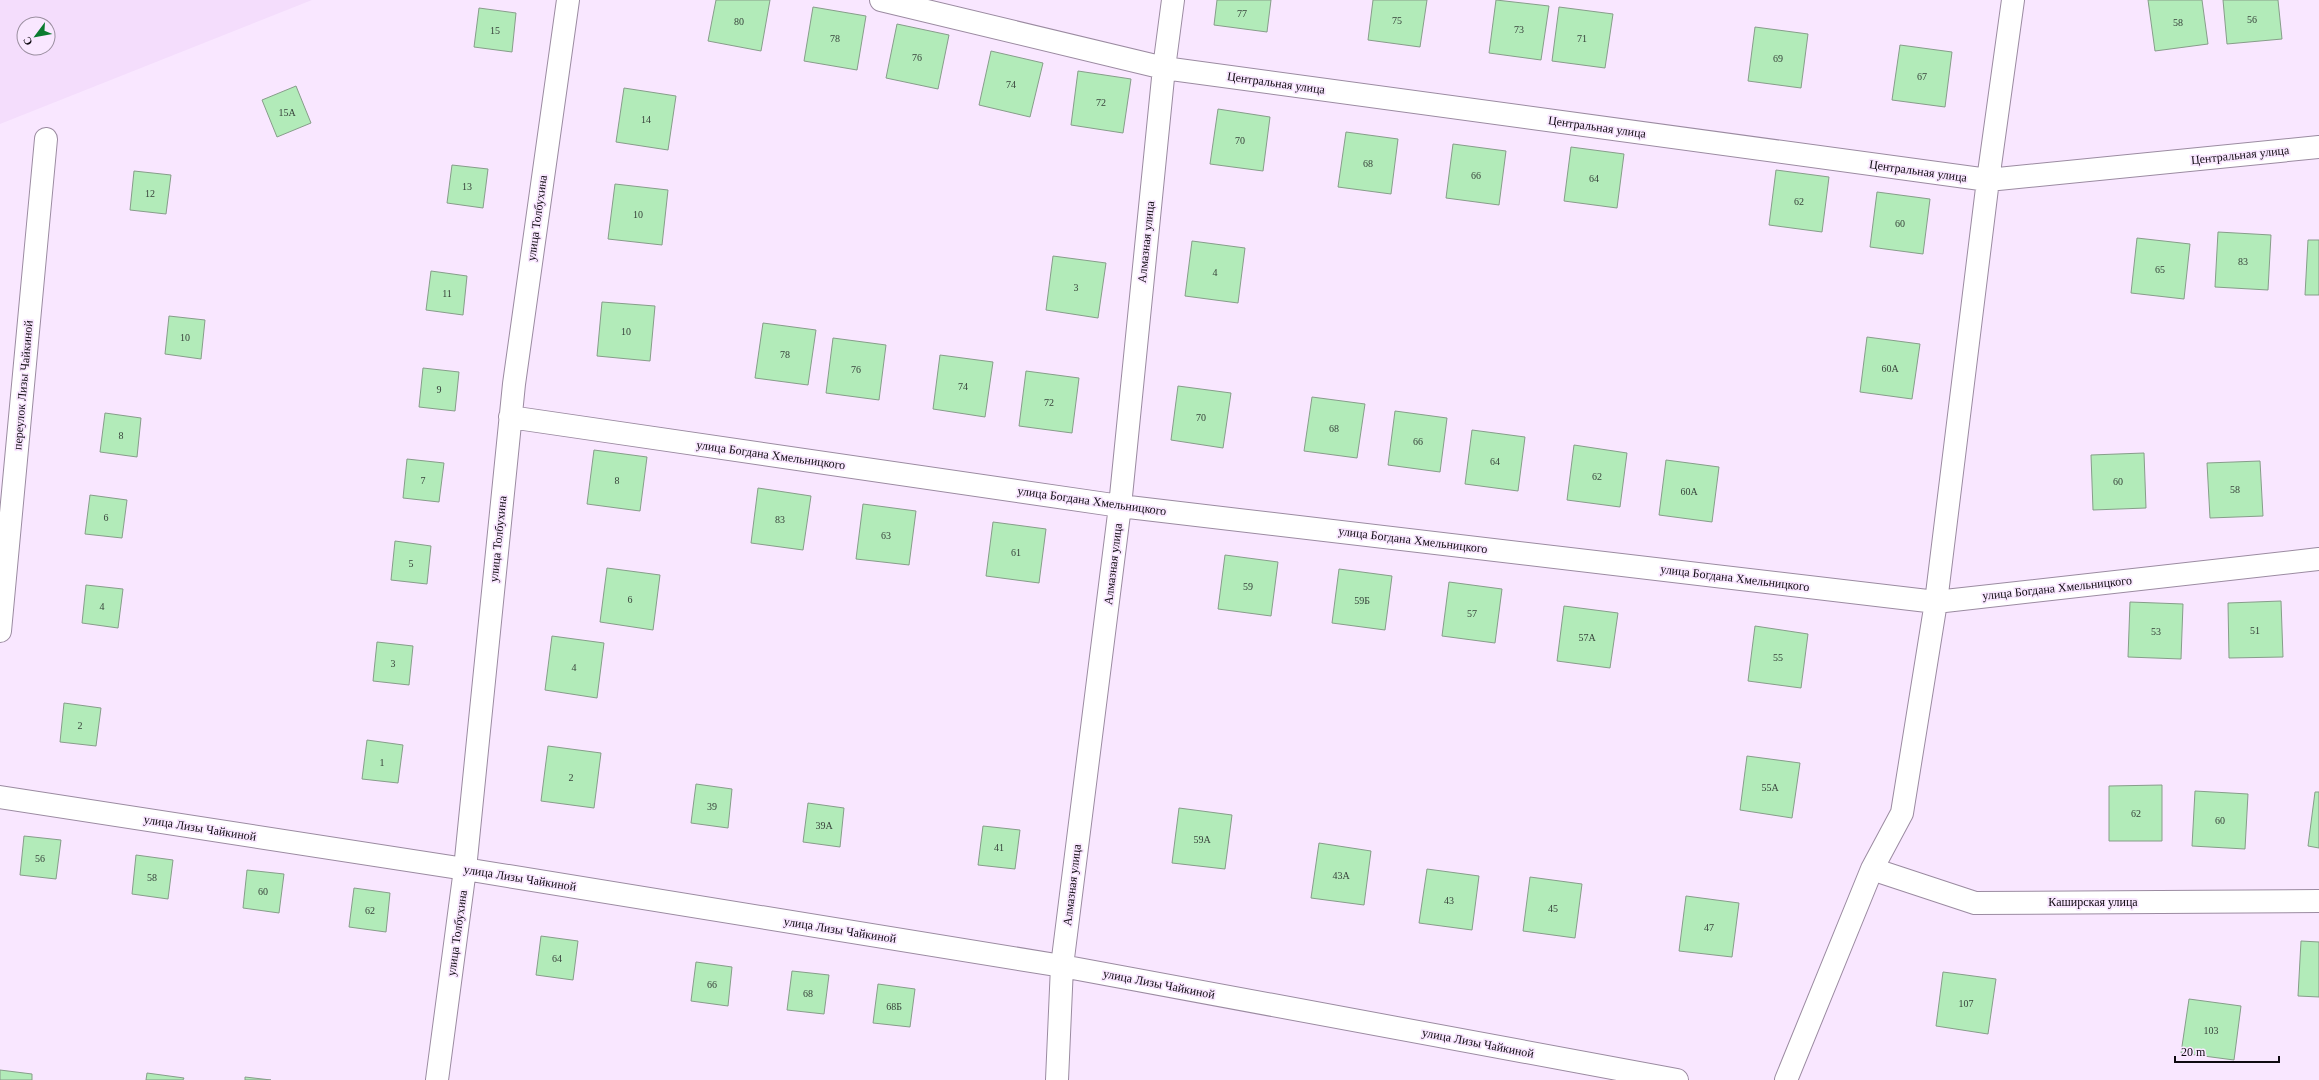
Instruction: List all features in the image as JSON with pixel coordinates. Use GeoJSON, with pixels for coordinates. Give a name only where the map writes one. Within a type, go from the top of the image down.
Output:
{"type":"FeatureCollection","features":[{"type":"Feature","properties":{"kind":"street","name":"улица Толбухина"},"geometry":{"type":"LineString","coordinates":[[437,1080],[465,869],[510,417],[568,0]]}},
{"type":"Feature","properties":{"kind":"street","name":"Центральная улица"},"geometry":{"type":"LineString","coordinates":[[881,0],[1164,68],[1988,180],[2319,148]]}},
{"type":"Feature","properties":{"kind":"street","name":"Алмазная улица"},"geometry":{"type":"LineString","coordinates":[[1057,1080],[1062,966],[1120,506],[1164,68],[1173,0]]}},
{"type":"Feature","properties":{"kind":"street"},"geometry":{"type":"LineString","coordinates":[[1786,1080],[1872,869],[1902,813],[1936,602],[1988,180],[2013,0]]}},
{"type":"Feature","properties":{"kind":"street","name":"переулок Лизы Чайкиной"},"geometry":{"type":"LineString","coordinates":[[0,631],[46,139]]}},
{"type":"Feature","properties":{"kind":"street","name":"улица Богдана Хмельницкого"},"geometry":{"type":"LineString","coordinates":[[510,417],[1120,506],[1936,602],[2319,559]]}},
{"type":"Feature","properties":{"kind":"street","name":"улица Лизы Чайкиной"},"geometry":{"type":"LineString","coordinates":[[0,797],[465,869],[1062,966],[1677,1080]]}},
{"type":"Feature","properties":{"kind":"street","name":"Каширская улица"},"geometry":{"type":"LineString","coordinates":[[1872,869],[1976,903],[2319,901]]}},
{"type":"Feature","properties":{"kind":"shaded area"},"geometry":{"type":"Polygon","coordinates":[[[0,0],[312,0],[0,124],[0,0]]]}},
{"type":"Feature","properties":{"kind":"building"},"geometry":{"type":"Polygon","coordinates":[[[716,0],[770,0],[761,51],[708,41],[716,0]]]}},
{"type":"Feature","properties":{"kind":"building"},"geometry":{"type":"Polygon","coordinates":[[[1217,0],[1271,0],[1267,32],[1214,25],[1217,0]]]}},
{"type":"Feature","properties":{"kind":"building"},"geometry":{"type":"Polygon","coordinates":[[[1373,0],[1427,0],[1420,47],[1368,40],[1373,0]]]}},
{"type":"Feature","properties":{"kind":"building"},"geometry":{"type":"Polygon","coordinates":[[[1496,0],[1549,6],[1541,60],[1489,53],[1496,0]]]}},
{"type":"Feature","properties":{"kind":"building"},"geometry":{"type":"Polygon","coordinates":[[[2148,0],[2202,0],[2208,44],[2155,51],[2148,0]]]}},
{"type":"Feature","properties":{"kind":"building"},"geometry":{"type":"Polygon","coordinates":[[[2223,0],[2278,0],[2282,39],[2227,44],[2223,0]]]}},
{"type":"Feature","properties":{"kind":"building"},"geometry":{"type":"Polygon","coordinates":[[[813,7],[866,16],[857,70],[804,61],[813,7]]]}},
{"type":"Feature","properties":{"kind":"building"},"geometry":{"type":"Polygon","coordinates":[[[1559,7],[1613,14],[1605,68],[1552,61],[1559,7]]]}},
{"type":"Feature","properties":{"kind":"building"},"geometry":{"type":"Polygon","coordinates":[[[479,8],[516,13],[512,52],[474,47],[479,8]]]}},
{"type":"Feature","properties":{"kind":"building"},"geometry":{"type":"Polygon","coordinates":[[[897,24],[949,35],[938,89],[886,78],[897,24]]]}},
{"type":"Feature","properties":{"kind":"building"},"geometry":{"type":"Polygon","coordinates":[[[1755,27],[1808,34],[1801,88],[1748,81],[1755,27]]]}},
{"type":"Feature","properties":{"kind":"building"},"geometry":{"type":"Polygon","coordinates":[[[1900,45],[1952,52],[1945,107],[1892,100],[1900,45]]]}},
{"type":"Feature","properties":{"kind":"building"},"geometry":{"type":"Polygon","coordinates":[[[991,51],[1043,63],[1030,117],[979,105],[991,51]]]}},
{"type":"Feature","properties":{"kind":"building"},"geometry":{"type":"Polygon","coordinates":[[[1078,71],[1131,79],[1123,133],[1071,125],[1078,71]]]}},
{"type":"Feature","properties":{"kind":"building"},"geometry":{"type":"Polygon","coordinates":[[[296,86],[311,123],[277,137],[262,100],[296,86]]]}},
{"type":"Feature","properties":{"kind":"building"},"geometry":{"type":"Polygon","coordinates":[[[624,88],[676,96],[668,150],[616,142],[624,88]]]}},
{"type":"Feature","properties":{"kind":"building"},"geometry":{"type":"Polygon","coordinates":[[[1218,109],[1270,117],[1263,171],[1210,164],[1218,109]]]}},
{"type":"Feature","properties":{"kind":"building"},"geometry":{"type":"Polygon","coordinates":[[[1346,132],[1398,139],[1391,194],[1338,187],[1346,132]]]}},
{"type":"Feature","properties":{"kind":"building"},"geometry":{"type":"Polygon","coordinates":[[[1453,144],[1506,151],[1499,205],[1446,198],[1453,144]]]}},
{"type":"Feature","properties":{"kind":"building"},"geometry":{"type":"Polygon","coordinates":[[[1571,147],[1624,154],[1617,208],[1564,201],[1571,147]]]}},
{"type":"Feature","properties":{"kind":"building"},"geometry":{"type":"Polygon","coordinates":[[[452,165],[488,169],[483,208],[447,203],[452,165]]]}},
{"type":"Feature","properties":{"kind":"building"},"geometry":{"type":"Polygon","coordinates":[[[1776,170],[1829,177],[1822,232],[1769,225],[1776,170]]]}},
{"type":"Feature","properties":{"kind":"building"},"geometry":{"type":"Polygon","coordinates":[[[134,171],[171,175],[166,214],[130,210],[134,171]]]}},
{"type":"Feature","properties":{"kind":"building"},"geometry":{"type":"Polygon","coordinates":[[[615,184],[668,190],[662,245],[608,239],[615,184]]]}},
{"type":"Feature","properties":{"kind":"building"},"geometry":{"type":"Polygon","coordinates":[[[1877,192],[1930,199],[1923,254],[1870,247],[1877,192]]]}},
{"type":"Feature","properties":{"kind":"building"},"geometry":{"type":"Polygon","coordinates":[[[2218,232],[2271,235],[2268,290],[2215,287],[2218,232]]]}},
{"type":"Feature","properties":{"kind":"building"},"geometry":{"type":"Polygon","coordinates":[[[2137,238],[2190,244],[2184,299],[2131,293],[2137,238]]]}},
{"type":"Feature","properties":{"kind":"building"},"geometry":{"type":"Polygon","coordinates":[[[2308,240],[2319,240],[2319,295],[2305,295],[2308,240]]]}},
{"type":"Feature","properties":{"kind":"building"},"geometry":{"type":"Polygon","coordinates":[[[1192,241],[1245,248],[1238,303],[1185,296],[1192,241]]]}},
{"type":"Feature","properties":{"kind":"building"},"geometry":{"type":"Polygon","coordinates":[[[1053,256],[1106,263],[1098,318],[1046,310],[1053,256]]]}},
{"type":"Feature","properties":{"kind":"building"},"geometry":{"type":"Polygon","coordinates":[[[431,271],[467,276],[463,315],[426,310],[431,271]]]}},
{"type":"Feature","properties":{"kind":"building"},"geometry":{"type":"Polygon","coordinates":[[[602,302],[655,306],[650,361],[597,356],[602,302]]]}},
{"type":"Feature","properties":{"kind":"building"},"geometry":{"type":"Polygon","coordinates":[[[169,316],[205,320],[201,359],[165,354],[169,316]]]}},
{"type":"Feature","properties":{"kind":"building"},"geometry":{"type":"Polygon","coordinates":[[[763,323],[816,330],[808,385],[755,378],[763,323]]]}},
{"type":"Feature","properties":{"kind":"building"},"geometry":{"type":"Polygon","coordinates":[[[1867,337],[1920,344],[1912,399],[1860,392],[1867,337]]]}},
{"type":"Feature","properties":{"kind":"building"},"geometry":{"type":"Polygon","coordinates":[[[833,338],[886,345],[879,400],[826,393],[833,338]]]}},
{"type":"Feature","properties":{"kind":"building"},"geometry":{"type":"Polygon","coordinates":[[[940,355],[993,362],[985,417],[933,409],[940,355]]]}},
{"type":"Feature","properties":{"kind":"building"},"geometry":{"type":"Polygon","coordinates":[[[423,368],[459,372],[455,411],[419,407],[423,368]]]}},
{"type":"Feature","properties":{"kind":"building"},"geometry":{"type":"Polygon","coordinates":[[[1026,371],[1079,378],[1072,433],[1019,426],[1026,371]]]}},
{"type":"Feature","properties":{"kind":"building"},"geometry":{"type":"Polygon","coordinates":[[[1178,386],[1231,393],[1223,448],[1171,440],[1178,386]]]}},
{"type":"Feature","properties":{"kind":"building"},"geometry":{"type":"Polygon","coordinates":[[[1312,397],[1365,404],[1357,458],[1304,451],[1312,397]]]}},
{"type":"Feature","properties":{"kind":"building"},"geometry":{"type":"Polygon","coordinates":[[[1395,411],[1447,418],[1440,472],[1388,465],[1395,411]]]}},
{"type":"Feature","properties":{"kind":"building"},"geometry":{"type":"Polygon","coordinates":[[[105,413],[141,418],[137,457],[100,452],[105,413]]]}},
{"type":"Feature","properties":{"kind":"building"},"geometry":{"type":"Polygon","coordinates":[[[1472,430],[1525,437],[1518,491],[1465,484],[1472,430]]]}},
{"type":"Feature","properties":{"kind":"building"},"geometry":{"type":"Polygon","coordinates":[[[1574,445],[1627,453],[1620,507],[1567,500],[1574,445]]]}},
{"type":"Feature","properties":{"kind":"building"},"geometry":{"type":"Polygon","coordinates":[[[594,450],[647,457],[640,511],[587,504],[594,450]]]}},
{"type":"Feature","properties":{"kind":"building"},"geometry":{"type":"Polygon","coordinates":[[[2144,453],[2146,508],[2093,510],[2091,455],[2144,453]]]}},
{"type":"Feature","properties":{"kind":"building"},"geometry":{"type":"Polygon","coordinates":[[[407,459],[444,463],[439,502],[403,498],[407,459]]]}},
{"type":"Feature","properties":{"kind":"building"},"geometry":{"type":"Polygon","coordinates":[[[1666,460],[1719,467],[1712,522],[1659,515],[1666,460]]]}},
{"type":"Feature","properties":{"kind":"building"},"geometry":{"type":"Polygon","coordinates":[[[2260,461],[2263,516],[2210,518],[2207,463],[2260,461]]]}},
{"type":"Feature","properties":{"kind":"building"},"geometry":{"type":"Polygon","coordinates":[[[758,488],[811,496],[803,550],[751,543],[758,488]]]}},
{"type":"Feature","properties":{"kind":"building"},"geometry":{"type":"Polygon","coordinates":[[[90,495],[127,500],[122,538],[85,534],[90,495]]]}},
{"type":"Feature","properties":{"kind":"building"},"geometry":{"type":"Polygon","coordinates":[[[863,504],[916,511],[909,565],[856,559],[863,504]]]}},
{"type":"Feature","properties":{"kind":"building"},"geometry":{"type":"Polygon","coordinates":[[[993,522],[1046,529],[1039,583],[986,576],[993,522]]]}},
{"type":"Feature","properties":{"kind":"building"},"geometry":{"type":"Polygon","coordinates":[[[395,541],[431,546],[427,584],[391,580],[395,541]]]}},
{"type":"Feature","properties":{"kind":"building"},"geometry":{"type":"Polygon","coordinates":[[[1225,555],[1278,562],[1271,616],[1218,609],[1225,555]]]}},
{"type":"Feature","properties":{"kind":"building"},"geometry":{"type":"Polygon","coordinates":[[[607,568],[660,575],[653,630],[600,622],[607,568]]]}},
{"type":"Feature","properties":{"kind":"building"},"geometry":{"type":"Polygon","coordinates":[[[1339,569],[1392,576],[1385,630],[1332,623],[1339,569]]]}},
{"type":"Feature","properties":{"kind":"building"},"geometry":{"type":"Polygon","coordinates":[[[1449,582],[1502,589],[1495,643],[1442,636],[1449,582]]]}},
{"type":"Feature","properties":{"kind":"building"},"geometry":{"type":"Polygon","coordinates":[[[86,585],[123,589],[118,628],[82,623],[86,585]]]}},
{"type":"Feature","properties":{"kind":"building"},"geometry":{"type":"Polygon","coordinates":[[[2281,601],[2283,657],[2229,658],[2228,603],[2281,601]]]}},
{"type":"Feature","properties":{"kind":"building"},"geometry":{"type":"Polygon","coordinates":[[[2130,602],[2183,604],[2181,659],[2128,657],[2130,602]]]}},
{"type":"Feature","properties":{"kind":"building"},"geometry":{"type":"Polygon","coordinates":[[[1564,606],[1618,613],[1610,668],[1557,661],[1564,606]]]}},
{"type":"Feature","properties":{"kind":"building"},"geometry":{"type":"Polygon","coordinates":[[[1755,626],[1808,634],[1801,688],[1748,681],[1755,626]]]}},
{"type":"Feature","properties":{"kind":"building"},"geometry":{"type":"Polygon","coordinates":[[[552,636],[604,643],[597,698],[545,690],[552,636]]]}},
{"type":"Feature","properties":{"kind":"building"},"geometry":{"type":"Polygon","coordinates":[[[377,642],[413,646],[409,685],[373,681],[377,642]]]}},
{"type":"Feature","properties":{"kind":"building"},"geometry":{"type":"Polygon","coordinates":[[[64,703],[101,708],[96,746],[60,742],[64,703]]]}},
{"type":"Feature","properties":{"kind":"building"},"geometry":{"type":"Polygon","coordinates":[[[367,740],[403,745],[398,783],[362,779],[367,740]]]}},
{"type":"Feature","properties":{"kind":"building"},"geometry":{"type":"Polygon","coordinates":[[[548,746],[601,753],[594,808],[541,801],[548,746]]]}},
{"type":"Feature","properties":{"kind":"building"},"geometry":{"type":"Polygon","coordinates":[[[1747,756],[1800,763],[1792,818],[1740,810],[1747,756]]]}},
{"type":"Feature","properties":{"kind":"building"},"geometry":{"type":"Polygon","coordinates":[[[696,784],[732,789],[728,828],[691,823],[696,784]]]}},
{"type":"Feature","properties":{"kind":"building"},"geometry":{"type":"Polygon","coordinates":[[[2162,785],[2162,841],[2109,841],[2109,786],[2162,785]]]}},
{"type":"Feature","properties":{"kind":"building"},"geometry":{"type":"Polygon","coordinates":[[[2195,791],[2248,794],[2245,849],[2192,846],[2195,791]]]}},
{"type":"Feature","properties":{"kind":"building"},"geometry":{"type":"Polygon","coordinates":[[[2315,792],[2319,792],[2319,848],[2308,846],[2315,792]]]}},
{"type":"Feature","properties":{"kind":"building"},"geometry":{"type":"Polygon","coordinates":[[[808,803],[844,808],[840,847],[803,842],[808,803]]]}},
{"type":"Feature","properties":{"kind":"building"},"geometry":{"type":"Polygon","coordinates":[[[1179,808],[1232,815],[1225,869],[1172,863],[1179,808]]]}},
{"type":"Feature","properties":{"kind":"building"},"geometry":{"type":"Polygon","coordinates":[[[983,826],[1020,830],[1015,869],[978,865],[983,826]]]}},
{"type":"Feature","properties":{"kind":"building"},"geometry":{"type":"Polygon","coordinates":[[[24,836],[61,840],[56,879],[20,875],[24,836]]]}},
{"type":"Feature","properties":{"kind":"building"},"geometry":{"type":"Polygon","coordinates":[[[1319,843],[1371,851],[1364,905],[1311,898],[1319,843]]]}},
{"type":"Feature","properties":{"kind":"building"},"geometry":{"type":"Polygon","coordinates":[[[136,855],[173,860],[168,899],[132,894],[136,855]]]}},
{"type":"Feature","properties":{"kind":"building"},"geometry":{"type":"Polygon","coordinates":[[[1427,869],[1479,876],[1472,930],[1419,923],[1427,869]]]}},
{"type":"Feature","properties":{"kind":"building"},"geometry":{"type":"Polygon","coordinates":[[[247,870],[284,874],[279,913],[243,908],[247,870]]]}},
{"type":"Feature","properties":{"kind":"building"},"geometry":{"type":"Polygon","coordinates":[[[1530,877],[1582,884],[1575,938],[1523,931],[1530,877]]]}},
{"type":"Feature","properties":{"kind":"building"},"geometry":{"type":"Polygon","coordinates":[[[354,888],[390,893],[386,932],[349,927],[354,888]]]}},
{"type":"Feature","properties":{"kind":"building"},"geometry":{"type":"Polygon","coordinates":[[[1686,896],[1739,903],[1732,957],[1679,951],[1686,896]]]}},
{"type":"Feature","properties":{"kind":"building"},"geometry":{"type":"Polygon","coordinates":[[[541,936],[578,941],[573,980],[536,975],[541,936]]]}},
{"type":"Feature","properties":{"kind":"building"},"geometry":{"type":"Polygon","coordinates":[[[2301,941],[2319,942],[2319,997],[2298,996],[2301,941]]]}},
{"type":"Feature","properties":{"kind":"building"},"geometry":{"type":"Polygon","coordinates":[[[696,962],[732,967],[728,1006],[691,1001],[696,962]]]}},
{"type":"Feature","properties":{"kind":"building"},"geometry":{"type":"Polygon","coordinates":[[[792,971],[829,975],[824,1014],[787,1010],[792,971]]]}},
{"type":"Feature","properties":{"kind":"building"},"geometry":{"type":"Polygon","coordinates":[[[1943,972],[1996,979],[1988,1034],[1936,1026],[1943,972]]]}},
{"type":"Feature","properties":{"kind":"building"},"geometry":{"type":"Polygon","coordinates":[[[878,984],[915,989],[910,1027],[873,1023],[878,984]]]}},
{"type":"Feature","properties":{"kind":"building"},"geometry":{"type":"Polygon","coordinates":[[[2189,999],[2241,1006],[2234,1060],[2181,1053],[2189,999]]]}},
{"type":"Feature","properties":{"kind":"building"},"geometry":{"type":"Polygon","coordinates":[[[0,1070],[32,1074],[32,1080],[0,1080],[0,1070]]]}},
{"type":"Feature","properties":{"kind":"building"},"geometry":{"type":"Polygon","coordinates":[[[147,1073],[184,1078],[183,1080],[146,1080],[147,1073]]]}},
{"type":"Feature","properties":{"kind":"building"},"geometry":{"type":"Polygon","coordinates":[[[245,1077],[271,1080],[245,1080],[245,1077]]]}}]}
